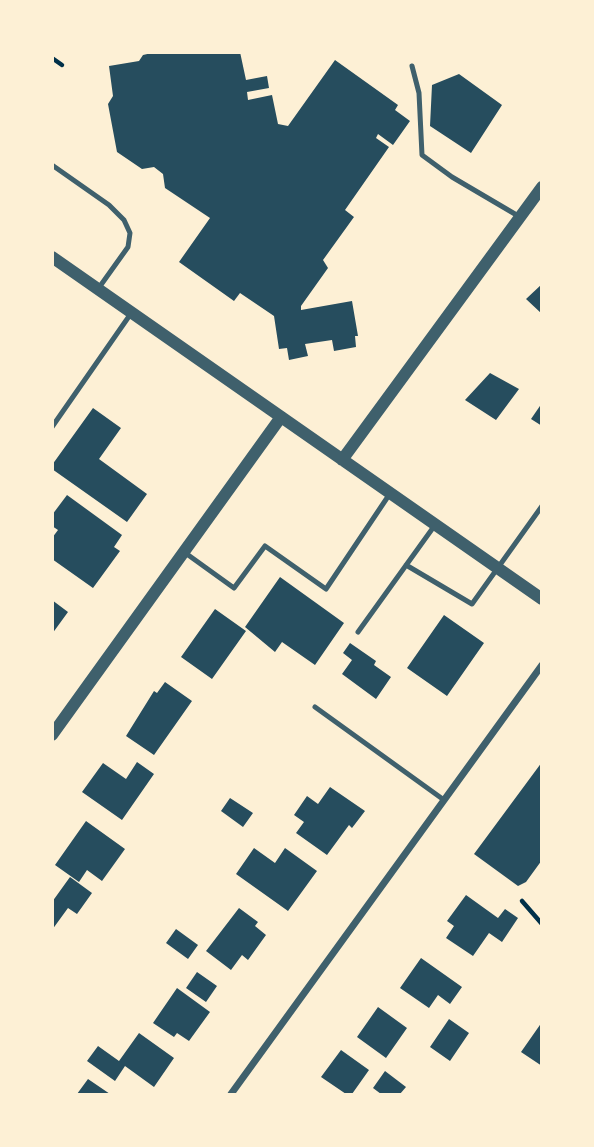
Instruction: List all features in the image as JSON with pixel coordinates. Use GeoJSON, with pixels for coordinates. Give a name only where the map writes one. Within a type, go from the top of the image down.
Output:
{"type":"FeatureCollection","features":[{"type":"Feature","properties":{"kind":"street"},"geometry":{"type":"LineString","coordinates":[[342,460],[541,187]]}},
{"type":"Feature","properties":{"kind":"street"},"geometry":{"type":"LineString","coordinates":[[52,257],[541,599]]}},
{"type":"Feature","properties":{"kind":"street"},"geometry":{"type":"LineString","coordinates":[[52,735],[281,417]]}},
{"type":"Feature","properties":{"kind":"street"},"geometry":{"type":"LineString","coordinates":[[231,1094],[541,665]]}},
{"type":"Feature","properties":{"kind":"lane"},"geometry":{"type":"LineString","coordinates":[[412,66],[419,93],[422,155],[452,177],[520,217]]}},
{"type":"Feature","properties":{"kind":"lane"},"geometry":{"type":"LineString","coordinates":[[52,165],[108,205],[124,220],[130,233],[128,247],[99,289]]}},
{"type":"Feature","properties":{"kind":"lane"},"geometry":{"type":"LineString","coordinates":[[52,427],[132,312]]}},
{"type":"Feature","properties":{"kind":"lane"},"geometry":{"type":"LineString","coordinates":[[184,552],[234,588],[265,546],[326,589],[390,494]]}},
{"type":"Feature","properties":{"kind":"lane"},"geometry":{"type":"LineString","coordinates":[[406,565],[472,604],[541,506]]}},
{"type":"Feature","properties":{"kind":"lane"},"geometry":{"type":"LineString","coordinates":[[358,632],[435,525]]}},
{"type":"Feature","properties":{"kind":"lane"},"geometry":{"type":"LineString","coordinates":[[315,707],[444,800]]}},
{"type":"Feature","properties":{"kind":"path"},"geometry":{"type":"LineString","coordinates":[[52,58],[62,65]]}},
{"type":"Feature","properties":{"kind":"path"},"geometry":{"type":"LineString","coordinates":[[522,901],[541,924]]}},
{"type":"Feature","properties":{"kind":"building"},"geometry":{"type":"Polygon","coordinates":[[[156,52],[240,52],[246,80],[267,76],[269,88],[247,92],[248,100],[272,95],[278,124],[288,126],[335,60],[398,105],[395,110],[410,121],[393,145],[378,134],[376,138],[389,147],[345,210],[354,217],[323,260],[328,268],[301,306],[301,310],[352,301],[358,336],[355,336],[356,347],[334,351],[332,340],[305,344],[308,356],[289,360],[287,348],[279,349],[274,316],[240,293],[234,301],[179,262],[210,218],[165,188],[163,174],[154,167],[142,169],[117,152],[108,104],[113,96],[109,66],[139,61],[143,55],[156,52]]]}},
{"type":"Feature","properties":{"kind":"building"},"geometry":{"type":"Polygon","coordinates":[[[459,74],[502,105],[471,153],[430,126],[432,85],[459,74]]]}},
{"type":"Feature","properties":{"kind":"building"},"geometry":{"type":"Polygon","coordinates":[[[542,284],[542,314],[526,299],[542,284]]]}},
{"type":"Feature","properties":{"kind":"building"},"geometry":{"type":"Polygon","coordinates":[[[490,373],[519,389],[496,420],[465,400],[490,373]]]}},
{"type":"Feature","properties":{"kind":"building"},"geometry":{"type":"Polygon","coordinates":[[[542,403],[542,426],[531,419],[542,403]]]}},
{"type":"Feature","properties":{"kind":"building"},"geometry":{"type":"Polygon","coordinates":[[[93,408],[121,428],[99,459],[147,494],[127,522],[52,469],[52,465],[93,408]]]}},
{"type":"Feature","properties":{"kind":"building"},"geometry":{"type":"Polygon","coordinates":[[[67,495],[122,535],[114,547],[120,551],[93,588],[52,559],[52,538],[58,530],[52,526],[52,515],[67,495]]]}},
{"type":"Feature","properties":{"kind":"building"},"geometry":{"type":"Polygon","coordinates":[[[280,577],[344,623],[315,665],[282,642],[275,652],[245,627],[280,577]]]}},
{"type":"Feature","properties":{"kind":"building"},"geometry":{"type":"Polygon","coordinates":[[[52,600],[68,612],[52,634],[52,600]]]}},
{"type":"Feature","properties":{"kind":"building"},"geometry":{"type":"Polygon","coordinates":[[[215,609],[246,631],[212,679],[181,657],[215,609]]]}},
{"type":"Feature","properties":{"kind":"building"},"geometry":{"type":"Polygon","coordinates":[[[444,615],[484,643],[447,696],[407,668],[444,615]]]}},
{"type":"Feature","properties":{"kind":"building"},"geometry":{"type":"Polygon","coordinates":[[[350,643],[376,661],[374,665],[391,677],[376,699],[342,674],[352,660],[343,653],[350,643]]]}},
{"type":"Feature","properties":{"kind":"building"},"geometry":{"type":"Polygon","coordinates":[[[165,682],[192,701],[154,755],[126,736],[154,691],[157,693],[165,682]]]}},
{"type":"Feature","properties":{"kind":"building"},"geometry":{"type":"Polygon","coordinates":[[[137,762],[154,774],[122,820],[82,792],[103,763],[126,779],[137,762]]]}},
{"type":"Feature","properties":{"kind":"building"},"geometry":{"type":"Polygon","coordinates":[[[542,762],[542,860],[526,882],[518,886],[474,854],[542,762]]]}},
{"type":"Feature","properties":{"kind":"building"},"geometry":{"type":"Polygon","coordinates":[[[330,787],[365,811],[352,828],[349,825],[327,855],[296,833],[304,822],[294,815],[307,796],[318,804],[330,787]]]}},
{"type":"Feature","properties":{"kind":"building"},"geometry":{"type":"Polygon","coordinates":[[[230,798],[253,813],[243,827],[221,811],[230,798]]]}},
{"type":"Feature","properties":{"kind":"building"},"geometry":{"type":"Polygon","coordinates":[[[86,821],[125,849],[102,881],[87,870],[79,882],[55,865],[86,821]]]}},
{"type":"Feature","properties":{"kind":"building"},"geometry":{"type":"Polygon","coordinates":[[[254,848],[275,863],[285,848],[317,871],[288,911],[236,874],[254,848]]]}},
{"type":"Feature","properties":{"kind":"building"},"geometry":{"type":"Polygon","coordinates":[[[70,877],[92,893],[77,914],[68,908],[52,930],[52,902],[70,877]]]}},
{"type":"Feature","properties":{"kind":"building"},"geometry":{"type":"Polygon","coordinates":[[[466,895],[498,918],[505,909],[518,918],[502,942],[489,933],[473,956],[446,938],[454,926],[447,921],[466,895]]]}},
{"type":"Feature","properties":{"kind":"building"},"geometry":{"type":"Polygon","coordinates":[[[239,908],[258,922],[255,926],[266,935],[248,960],[242,955],[231,970],[206,951],[239,908]]]}},
{"type":"Feature","properties":{"kind":"building"},"geometry":{"type":"Polygon","coordinates":[[[176,929],[198,945],[188,959],[166,943],[176,929]]]}},
{"type":"Feature","properties":{"kind":"building"},"geometry":{"type":"Polygon","coordinates":[[[421,958],[462,987],[450,1004],[438,995],[429,1008],[400,988],[421,958]]]}},
{"type":"Feature","properties":{"kind":"building"},"geometry":{"type":"Polygon","coordinates":[[[197,972],[217,986],[206,1002],[186,988],[197,972]]]}},
{"type":"Feature","properties":{"kind":"building"},"geometry":{"type":"Polygon","coordinates":[[[177,988],[210,1012],[189,1041],[177,1033],[174,1037],[153,1023],[177,988]]]}},
{"type":"Feature","properties":{"kind":"building"},"geometry":{"type":"Polygon","coordinates":[[[378,1007],[407,1028],[386,1058],[357,1037],[378,1007]]]}},
{"type":"Feature","properties":{"kind":"building"},"geometry":{"type":"Polygon","coordinates":[[[449,1019],[469,1033],[450,1061],[430,1047],[449,1019]]]}},
{"type":"Feature","properties":{"kind":"building"},"geometry":{"type":"Polygon","coordinates":[[[542,1022],[542,1066],[521,1052],[542,1022]]]}},
{"type":"Feature","properties":{"kind":"building"},"geometry":{"type":"Polygon","coordinates":[[[139,1033],[174,1058],[154,1087],[125,1066],[115,1081],[87,1061],[98,1046],[119,1061],[139,1033]]]}},
{"type":"Feature","properties":{"kind":"building"},"geometry":{"type":"Polygon","coordinates":[[[341,1050],[369,1070],[352,1094],[346,1094],[321,1077],[341,1050]]]}},
{"type":"Feature","properties":{"kind":"building"},"geometry":{"type":"Polygon","coordinates":[[[385,1071],[406,1087],[400,1094],[381,1094],[373,1088],[385,1071]]]}},
{"type":"Feature","properties":{"kind":"building"},"geometry":{"type":"Polygon","coordinates":[[[88,1079],[110,1094],[77,1094],[88,1079]]]}}]}
